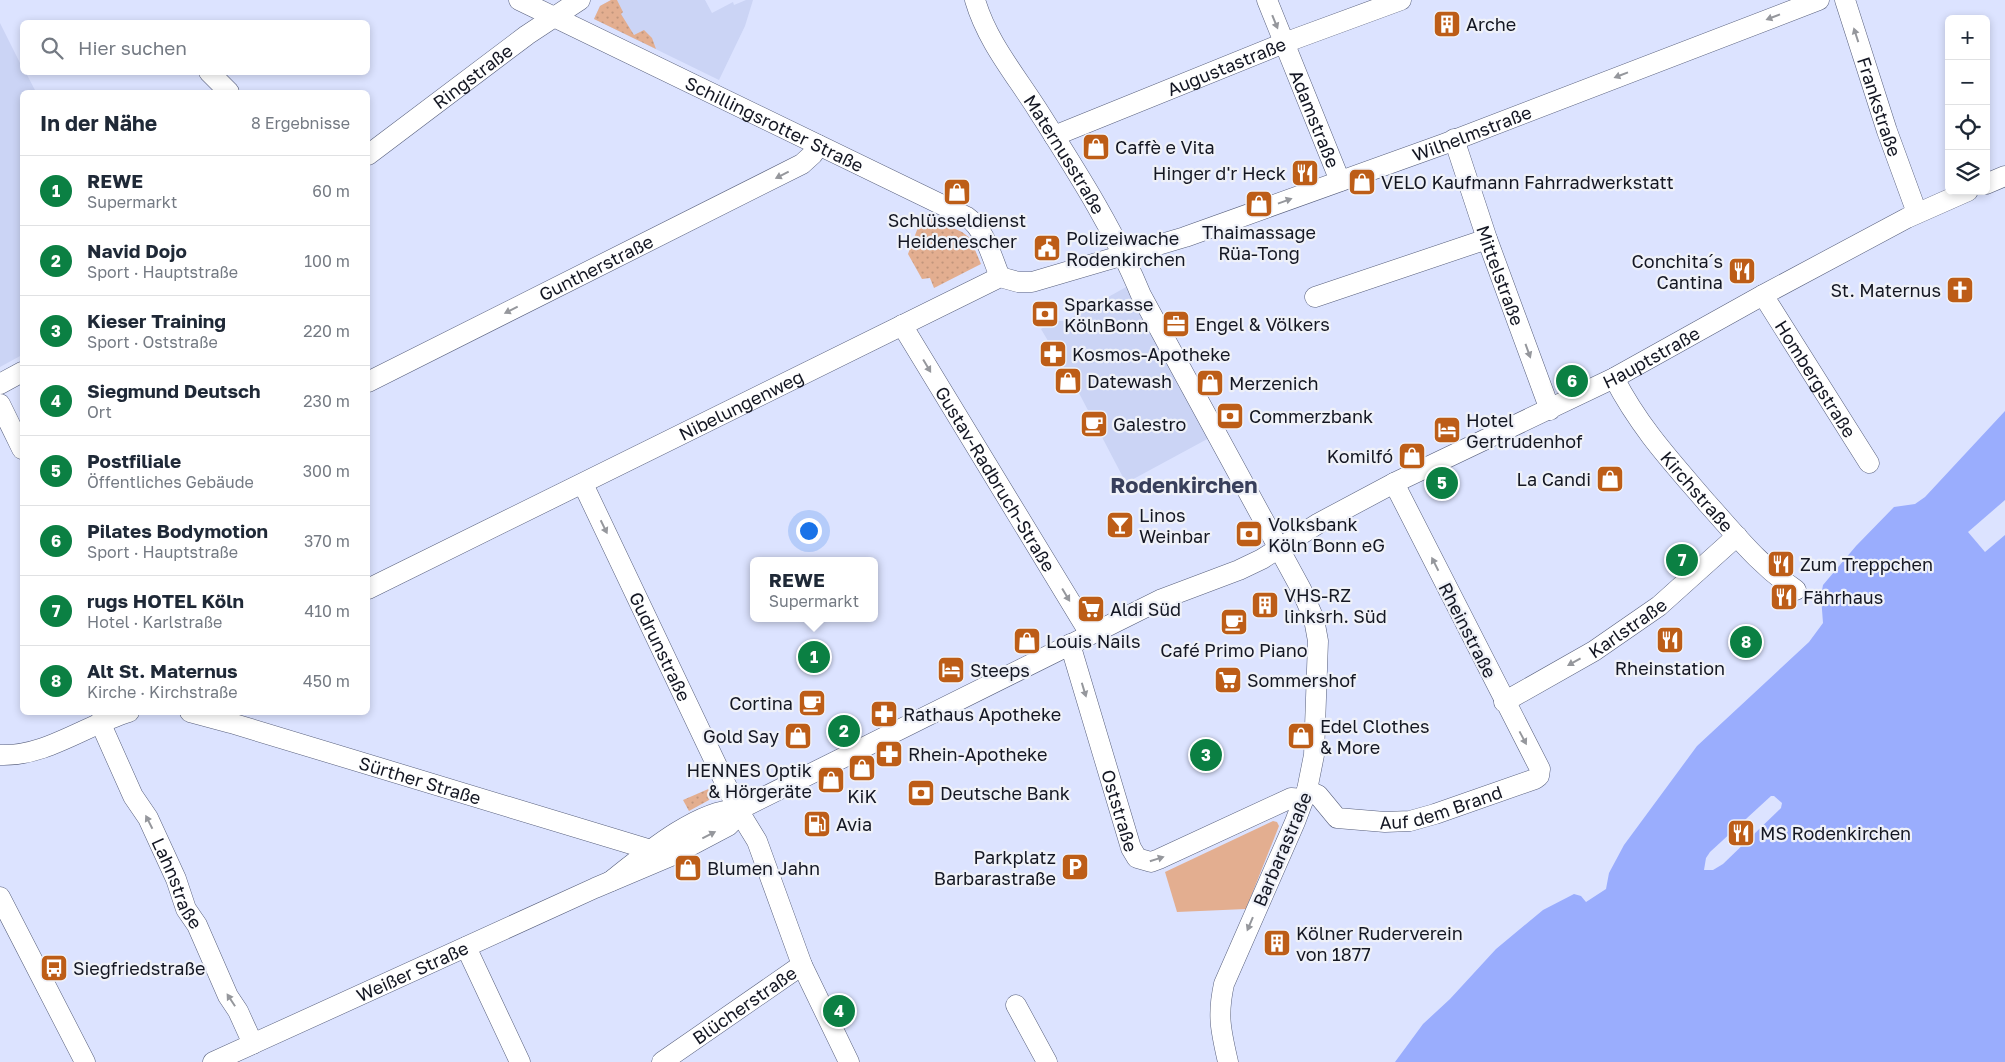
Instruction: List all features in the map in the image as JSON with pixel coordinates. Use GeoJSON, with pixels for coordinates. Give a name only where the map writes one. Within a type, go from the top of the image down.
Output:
{"type":"FeatureCollection","features":[{"type":"Feature","properties":{"kind":"street","name":"Schillingsrotter Straße"},"geometry":{"type":"LineString","coordinates":[[519,0],[972,221],[988,248],[1000,277]]}},
{"type":"Feature","properties":{"kind":"street","name":"Ringstraße"},"geometry":{"type":"LineString","coordinates":[[370,154],[554,17],[580,0]]}},
{"type":"Feature","properties":{"kind":"street","name":"Maternusstraße"},"geometry":{"type":"LineString","coordinates":[[975,0],[986,29],[998,52],[1078,173],[1123,255],[1141,295],[1279,547]]}},
{"type":"Feature","properties":{"kind":"street","name":"Adamstraße"},"geometry":{"type":"LineString","coordinates":[[1266,0],[1340,181]]}},
{"type":"Feature","properties":{"kind":"street","name":"Augustastraße"},"geometry":{"type":"LineString","coordinates":[[1054,136],[1284,43],[1401,0]]}},
{"type":"Feature","properties":{"kind":"street","name":"Wilhelmstraße"},"geometry":{"type":"LineString","coordinates":[[1123,255],[1185,237],[1340,181],[1819,0]]}},
{"type":"Feature","properties":{"kind":"street","name":"Frankstraße"},"geometry":{"type":"LineString","coordinates":[[1846,0],[1887,131],[1917,213]]}},
{"type":"Feature","properties":{"kind":"street"},"geometry":{"type":"LineString","coordinates":[[212,75],[227,90]]}},
{"type":"Feature","properties":{"kind":"street","name":"Mittelstraße"},"geometry":{"type":"LineString","coordinates":[[1454,139],[1487,239],[1550,410]]}},
{"type":"Feature","properties":{"kind":"street","name":"Guntherstraße"},"geometry":{"type":"LineString","coordinates":[[370,381],[802,164],[813,154],[818,145]]}},
{"type":"Feature","properties":{"kind":"street"},"geometry":{"type":"LineString","coordinates":[[1990,182],[2005,176]]}},
{"type":"Feature","properties":{"kind":"street","name":"Hauptstraße"},"geometry":{"type":"LineString","coordinates":[[650,851],[711,814],[728,809],[738,810],[1168,596],[1250,565],[1319,523],[1394,484],[1614,378],[1763,295],[1917,213],[1959,195]]}},
{"type":"Feature","properties":{"kind":"street"},"geometry":{"type":"LineString","coordinates":[[1315,297],[1487,239]]}},
{"type":"Feature","properties":{"kind":"street"},"geometry":{"type":"LineString","coordinates":[[1000,277],[1018,282],[1032,282],[1123,255]]}},
{"type":"Feature","properties":{"kind":"street","name":"Nibelungenweg"},"geometry":{"type":"LineString","coordinates":[[370,588],[1000,277]]}},
{"type":"Feature","properties":{"kind":"street","name":"Hombergstraße"},"geometry":{"type":"LineString","coordinates":[[1763,295],[1869,463]]}},
{"type":"Feature","properties":{"kind":"street","name":"Gustav-Radbruch-Straße"},"geometry":{"type":"LineString","coordinates":[[902,325],[1090,634]]}},
{"type":"Feature","properties":{"kind":"street"},"geometry":{"type":"LineString","coordinates":[[0,384],[20,373]]}},
{"type":"Feature","properties":{"kind":"street","name":"Kirchstraße"},"geometry":{"type":"LineString","coordinates":[[1614,378],[1625,399],[1653,441],[1756,558],[1796,590]]}},
{"type":"Feature","properties":{"kind":"street"},"geometry":{"type":"LineString","coordinates":[[0,404],[20,445]]}},
{"type":"Feature","properties":{"kind":"street","name":"Gudrunstraße"},"geometry":{"type":"LineString","coordinates":[[583,484],[738,810],[757,841],[802,965],[849,1062]]}},
{"type":"Feature","properties":{"kind":"street","name":"Rheinstraße"},"geometry":{"type":"LineString","coordinates":[[1394,484],[1540,769],[1539,776]]}},
{"type":"Feature","properties":{"kind":"street","name":"Karlstraße"},"geometry":{"type":"LineString","coordinates":[[1504,702],[1594,651],[1659,606],[1737,536]]}},
{"type":"Feature","properties":{"kind":"street","name":"Barbarastraße"},"geometry":{"type":"LineString","coordinates":[[1228,1062],[1221,1035],[1219,1007],[1224,984],[1296,822],[1306,794],[1314,755],[1318,641],[1314,619],[1301,588],[1279,547]]}},
{"type":"Feature","properties":{"kind":"street","name":"Oststraße"},"geometry":{"type":"LineString","coordinates":[[1070,644],[1131,848],[1136,858],[1145,861],[1159,859],[1291,798],[1306,794]]}},
{"type":"Feature","properties":{"kind":"street"},"geometry":{"type":"LineString","coordinates":[[0,755],[19,755],[48,746],[100,722],[120,715]]}},
{"type":"Feature","properties":{"kind":"street","name":"Sürther Straße"},"geometry":{"type":"LineString","coordinates":[[208,715],[226,718],[616,838],[650,851]]}},
{"type":"Feature","properties":{"kind":"street","name":"Lahnstraße"},"geometry":{"type":"LineString","coordinates":[[100,722],[133,796],[148,818],[176,879],[186,909],[197,926],[228,996],[238,1011],[253,1044]]}},
{"type":"Feature","properties":{"kind":"street","name":"Auf dem Brand"},"geometry":{"type":"LineString","coordinates":[[1306,794],[1318,795],[1337,818],[1385,822],[1410,821],[1435,814],[1539,776]]}},
{"type":"Feature","properties":{"kind":"street","name":"Hauptstraße"},"geometry":{"type":"LineString","coordinates":[[673,855],[728,826],[734,820],[738,810]]}},
{"type":"Feature","properties":{"kind":"street","name":"Hauptstraße"},"geometry":{"type":"LineString","coordinates":[[616,838],[660,836],[683,830]]}},
{"type":"Feature","properties":{"kind":"street"},"geometry":{"type":"LineString","coordinates":[[611,881],[622,864],[623,854],[616,838]]}},
{"type":"Feature","properties":{"kind":"street"},"geometry":{"type":"LineString","coordinates":[[650,851],[673,855]]}},
{"type":"Feature","properties":{"kind":"street","name":"Weißer Straße"},"geometry":{"type":"LineString","coordinates":[[611,881],[650,851]]}},
{"type":"Feature","properties":{"kind":"street","name":"Weißer Straße"},"geometry":{"type":"LineString","coordinates":[[213,1062],[611,881],[673,855]]}},
{"type":"Feature","properties":{"kind":"street"},"geometry":{"type":"LineString","coordinates":[[0,897],[85,1062]]}},
{"type":"Feature","properties":{"kind":"street"},"geometry":{"type":"LineString","coordinates":[[466,948],[520,1062]]}},
{"type":"Feature","properties":{"kind":"street","name":"Blücherstraße"},"geometry":{"type":"LineString","coordinates":[[662,1062],[802,965]]}},
{"type":"Feature","properties":{"kind":"street"},"geometry":{"type":"LineString","coordinates":[[1016,1005],[1047,1062]]}},
{"type":"Feature","properties":{"kind":"shaded area"},"geometry":{"type":"Polygon","coordinates":[[[611,0],[705,0],[712,13],[733,2],[734,5],[746,0],[753,0],[745,26],[719,80],[594,19],[600,6],[611,0]]]}},
{"type":"Feature","properties":{"kind":"shaded area"},"geometry":{"type":"Polygon","coordinates":[[[611,0],[617,0],[623,12],[621,14],[634,35],[644,30],[652,38],[656,49],[594,19],[600,6],[611,0]]]}},
{"type":"Feature","properties":{"kind":"shaded area"},"geometry":{"type":"Polygon","coordinates":[[[0,23],[20,63],[20,75],[27,75],[35,90],[20,90],[20,356],[0,367],[0,23]]]}},
{"type":"Feature","properties":{"kind":"shaded area"},"geometry":{"type":"Polygon","coordinates":[[[923,214],[962,232],[970,238],[981,264],[934,288],[930,278],[922,279],[908,254],[923,214]]]}},
{"type":"Feature","properties":{"kind":"shaded area"},"geometry":{"type":"Polygon","coordinates":[[[1128,286],[1211,437],[1126,483],[1080,395],[1041,329],[1055,321],[1065,321],[1128,286]]]}},
{"type":"Feature","properties":{"kind":"shaded area"},"geometry":{"type":"Polygon","coordinates":[[[713,787],[714,791],[709,800],[689,811],[683,800],[713,787]]]}},
{"type":"Feature","properties":{"kind":"shaded area"},"geometry":{"type":"Polygon","coordinates":[[[1273,821],[1277,822],[1279,826],[1246,909],[1177,912],[1165,872],[1273,821]]]}},
{"type":"Feature","properties":{"kind":"water"},"geometry":{"type":"Polygon","coordinates":[[[2005,411],[2005,1062],[1395,1062],[1423,1024],[1450,999],[1496,949],[1543,910],[1574,894],[1581,896],[1586,902],[1606,889],[1609,873],[1624,845],[1697,746],[1809,642],[1823,623],[1821,596],[1823,585],[1856,546],[1894,507],[1915,504],[1925,497],[2005,411]]]}},
{"type":"Feature","properties":{"kind":"pier"},"geometry":{"type":"Polygon","coordinates":[[[2005,500],[2005,535],[1985,552],[1968,532],[2005,500]]]}},
{"type":"Feature","properties":{"kind":"pier"},"geometry":{"type":"Polygon","coordinates":[[[1771,796],[1774,796],[1782,803],[1781,808],[1723,864],[1713,870],[1704,870],[1706,858],[1710,852],[1771,796]]]}},
{"type":"Feature","properties":{"kind":"place","name":"Arche"},"geometry":{"type":"Point","coordinates":[1447,24]}},
{"type":"Feature","properties":{"kind":"place","name":"Caffè e Vita"},"geometry":{"type":"Point","coordinates":[1096,147]}},
{"type":"Feature","properties":{"kind":"place","name":"Hinger d'r Heck"},"geometry":{"type":"Point","coordinates":[1305,173]}},
{"type":"Feature","properties":{"kind":"place","name":"VELO Kaufmann Fahrradwerkstatt"},"geometry":{"type":"Point","coordinates":[1362,182]}},
{"type":"Feature","properties":{"kind":"place","name":"Schlüsseldienst Heidenescher"},"geometry":{"type":"Point","coordinates":[957,192]}},
{"type":"Feature","properties":{"kind":"place","name":"Thaimassage Rüa-Tong"},"geometry":{"type":"Point","coordinates":[1259,204]}},
{"type":"Feature","properties":{"kind":"place","name":"Polizeiwache Rodenkirchen"},"geometry":{"type":"Point","coordinates":[1047,248]}},
{"type":"Feature","properties":{"kind":"place","name":"Conchita´s Cantina"},"geometry":{"type":"Point","coordinates":[1742,271]}},
{"type":"Feature","properties":{"kind":"place","name":"St. Maternus"},"geometry":{"type":"Point","coordinates":[1960,290]}},
{"type":"Feature","properties":{"kind":"place","name":"Sparkasse KölnBonn"},"geometry":{"type":"Point","coordinates":[1045,314]}},
{"type":"Feature","properties":{"kind":"place","name":"Engel & Völkers"},"geometry":{"type":"Point","coordinates":[1176,324]}},
{"type":"Feature","properties":{"kind":"place","name":"Kosmos-Apotheke"},"geometry":{"type":"Point","coordinates":[1053,354]}},
{"type":"Feature","properties":{"kind":"place","name":"Datewash"},"geometry":{"type":"Point","coordinates":[1068,381]}},
{"type":"Feature","properties":{"kind":"place","name":"Pilates Bodymotion"},"geometry":{"type":"Point","coordinates":[1572,381]}},
{"type":"Feature","properties":{"kind":"place","name":"Merzenich"},"geometry":{"type":"Point","coordinates":[1210,383]}},
{"type":"Feature","properties":{"kind":"place","name":"Commerzbank"},"geometry":{"type":"Point","coordinates":[1230,416]}},
{"type":"Feature","properties":{"kind":"place","name":"Galestro"},"geometry":{"type":"Point","coordinates":[1094,424]}},
{"type":"Feature","properties":{"kind":"place","name":"Hotel Gertrudenhof"},"geometry":{"type":"Point","coordinates":[1447,430]}},
{"type":"Feature","properties":{"kind":"place","name":"Komilfó"},"geometry":{"type":"Point","coordinates":[1412,456]}},
{"type":"Feature","properties":{"kind":"place","name":"La Candi"},"geometry":{"type":"Point","coordinates":[1610,479]}},
{"type":"Feature","properties":{"kind":"place","name":"Postfiliale"},"geometry":{"type":"Point","coordinates":[1442,483]}},
{"type":"Feature","properties":{"kind":"place","name":"Linos Weinbar"},"geometry":{"type":"Point","coordinates":[1120,525]}},
{"type":"Feature","properties":{"kind":"place","name":"Volksbank Köln Bonn eG"},"geometry":{"type":"Point","coordinates":[1249,534]}},
{"type":"Feature","properties":{"kind":"place","name":"rugs HOTEL Köln"},"geometry":{"type":"Point","coordinates":[1682,560]}},
{"type":"Feature","properties":{"kind":"place","name":"Zum Treppchen"},"geometry":{"type":"Point","coordinates":[1781,564]}},
{"type":"Feature","properties":{"kind":"place","name":"Fährhaus"},"geometry":{"type":"Point","coordinates":[1784,597]}},
{"type":"Feature","properties":{"kind":"place","name":"VHS-RZ linksrh. Süd"},"geometry":{"type":"Point","coordinates":[1265,605]}},
{"type":"Feature","properties":{"kind":"place","name":"Aldi Süd"},"geometry":{"type":"Point","coordinates":[1091,609]}},
{"type":"Feature","properties":{"kind":"place","name":"Café Primo Piano"},"geometry":{"type":"Point","coordinates":[1234,622]}},
{"type":"Feature","properties":{"kind":"place","name":"Rheinstation"},"geometry":{"type":"Point","coordinates":[1670,640]}},
{"type":"Feature","properties":{"kind":"place","name":"Louis Nails"},"geometry":{"type":"Point","coordinates":[1027,641]}},
{"type":"Feature","properties":{"kind":"place","name":"Alt St. Maternus"},"geometry":{"type":"Point","coordinates":[1746,642]}},
{"type":"Feature","properties":{"kind":"place","name":"REWE"},"geometry":{"type":"Point","coordinates":[814,657]}},
{"type":"Feature","properties":{"kind":"place","name":"Steeps"},"geometry":{"type":"Point","coordinates":[951,670]}},
{"type":"Feature","properties":{"kind":"place","name":"Sommershof"},"geometry":{"type":"Point","coordinates":[1228,680]}},
{"type":"Feature","properties":{"kind":"place","name":"Cortina"},"geometry":{"type":"Point","coordinates":[812,703]}},
{"type":"Feature","properties":{"kind":"place","name":"Rathaus Apotheke"},"geometry":{"type":"Point","coordinates":[884,714]}},
{"type":"Feature","properties":{"kind":"place","name":"Navid Dojo"},"geometry":{"type":"Point","coordinates":[844,731]}},
{"type":"Feature","properties":{"kind":"place","name":"Gold Say"},"geometry":{"type":"Point","coordinates":[798,736]}},
{"type":"Feature","properties":{"kind":"place","name":"Edel Clothes & More"},"geometry":{"type":"Point","coordinates":[1301,736]}},
{"type":"Feature","properties":{"kind":"place","name":"Rhein-Apotheke"},"geometry":{"type":"Point","coordinates":[889,754]}},
{"type":"Feature","properties":{"kind":"place","name":"Kieser Training"},"geometry":{"type":"Point","coordinates":[1206,755]}},
{"type":"Feature","properties":{"kind":"place","name":"KiK"},"geometry":{"type":"Point","coordinates":[862,768]}},
{"type":"Feature","properties":{"kind":"place","name":"HENNES Optik & Hörgeräte"},"geometry":{"type":"Point","coordinates":[831,780]}},
{"type":"Feature","properties":{"kind":"place","name":"Deutsche Bank"},"geometry":{"type":"Point","coordinates":[921,793]}},
{"type":"Feature","properties":{"kind":"place","name":"Avia"},"geometry":{"type":"Point","coordinates":[817,824]}},
{"type":"Feature","properties":{"kind":"place","name":"MS Rodenkirchen"},"geometry":{"type":"Point","coordinates":[1741,833]}},
{"type":"Feature","properties":{"kind":"place","name":"Parkplatz Barbarastraße"},"geometry":{"type":"Point","coordinates":[1075,867]}},
{"type":"Feature","properties":{"kind":"place","name":"Blumen Jahn"},"geometry":{"type":"Point","coordinates":[688,868]}},
{"type":"Feature","properties":{"kind":"place","name":"Kölner Ruderverein von 1877"},"geometry":{"type":"Point","coordinates":[1277,943]}},
{"type":"Feature","properties":{"kind":"place","name":"Siegfriedstraße"},"geometry":{"type":"Point","coordinates":[54,968]}},
{"type":"Feature","properties":{"kind":"place","name":"Siegmund Deutsch"},"geometry":{"type":"Point","coordinates":[839,1011]}},
{"type":"Feature","properties":{"kind":"district","name":"Rodenkirchen"},"geometry":{"type":"Point","coordinates":[1184,484]}}]}
